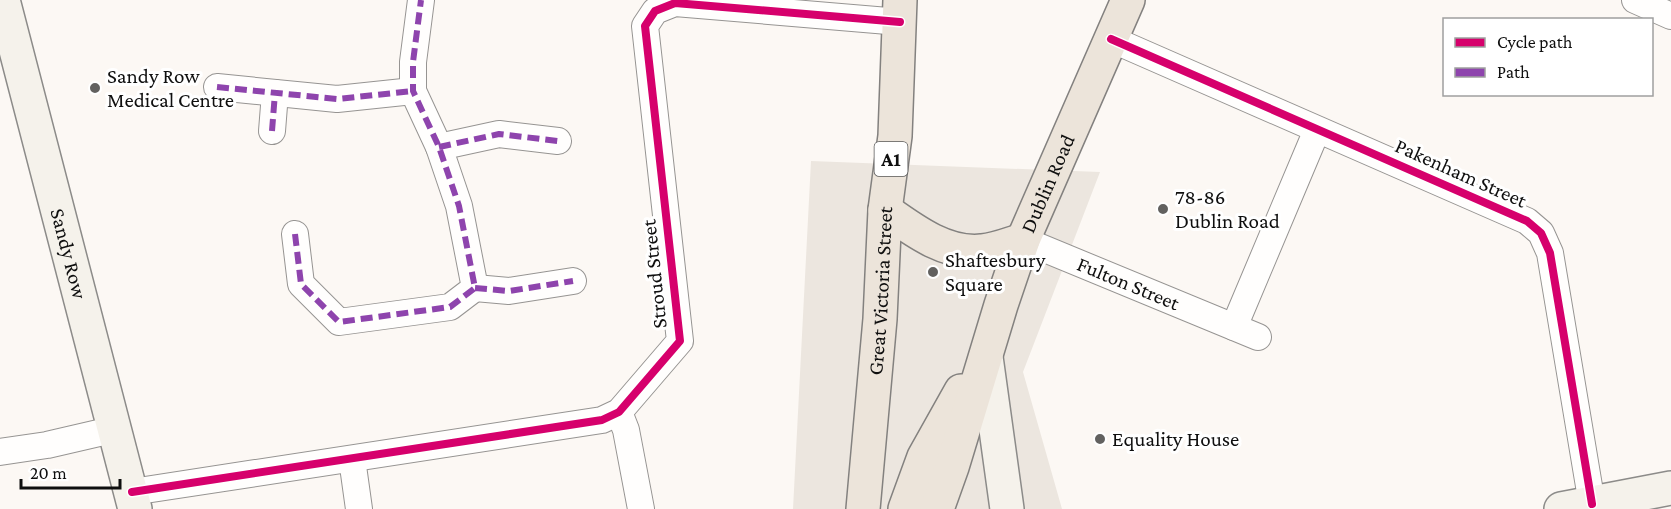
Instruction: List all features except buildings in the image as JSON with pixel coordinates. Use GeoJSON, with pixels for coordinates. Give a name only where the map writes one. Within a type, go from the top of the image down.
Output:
{"type":"FeatureCollection","features":[{"type":"Feature","properties":{"kind":"main road","name":"Sandy Row"},"geometry":{"type":"LineString","coordinates":[[3,0],[10,60],[116,429],[134,501]]}},
{"type":"Feature","properties":{"kind":"main road","name":"Dublin Road"},"geometry":{"type":"LineString","coordinates":[[937,509],[1023,240],[1128,0]]}},
{"type":"Feature","properties":{"kind":"main road","name":"Great Victoria Street"},"geometry":{"type":"LineString","coordinates":[[865,508],[880,319],[885,210],[895,136],[900,11]]}},
{"type":"Feature","properties":{"kind":"main road"},"geometry":{"type":"LineString","coordinates":[[885,210],[922,235],[948,247],[963,250],[988,250],[1023,240]]}},
{"type":"Feature","properties":{"kind":"main road"},"geometry":{"type":"LineString","coordinates":[[905,509],[924,456],[988,348]]}},
{"type":"Feature","properties":{"kind":"main road"},"geometry":{"type":"LineString","coordinates":[[988,348],[1007,509]]}},
{"type":"Feature","properties":{"kind":"main road"},"geometry":{"type":"LineString","coordinates":[[1576,506],[1671,488]]}},
{"type":"Feature","properties":{"kind":"street"},"geometry":{"type":"LineString","coordinates":[[421,0],[413,62],[413,91],[439,147],[459,206],[475,288]]}},
{"type":"Feature","properties":{"kind":"street"},"geometry":{"type":"LineString","coordinates":[[1635,0],[1671,16]]}},
{"type":"Feature","properties":{"kind":"street","name":"Stroud Street"},"geometry":{"type":"LineString","coordinates":[[134,501],[352,459],[602,420],[618,412],[680,341],[645,26],[655,11],[675,3],[900,11]]}},
{"type":"Feature","properties":{"kind":"street","name":"Pakenham Street"},"geometry":{"type":"LineString","coordinates":[[1111,39],[1527,221],[1541,233],[1550,253],[1576,506]]}},
{"type":"Feature","properties":{"kind":"street"},"geometry":{"type":"LineString","coordinates":[[217,87],[338,99],[413,91]]}},
{"type":"Feature","properties":{"kind":"street"},"geometry":{"type":"LineString","coordinates":[[272,131],[275,93]]}},
{"type":"Feature","properties":{"kind":"street"},"geometry":{"type":"LineString","coordinates":[[1234,327],[1317,130]]}},
{"type":"Feature","properties":{"kind":"street"},"geometry":{"type":"LineString","coordinates":[[439,147],[500,134],[558,141]]}},
{"type":"Feature","properties":{"kind":"street"},"geometry":{"type":"LineString","coordinates":[[295,234],[301,284],[339,322],[450,307],[475,288],[509,291],[573,281]]}},
{"type":"Feature","properties":{"kind":"street","name":"Fulton Street"},"geometry":{"type":"LineString","coordinates":[[1023,240],[1258,338]]}},
{"type":"Feature","properties":{"kind":"street"},"geometry":{"type":"LineString","coordinates":[[618,412],[626,430],[641,509]]}},
{"type":"Feature","properties":{"kind":"street"},"geometry":{"type":"LineString","coordinates":[[0,452],[48,446],[116,429]]}},
{"type":"Feature","properties":{"kind":"street"},"geometry":{"type":"LineString","coordinates":[[352,459],[359,509]]}},
{"type":"Feature","properties":{"kind":"shaded area","name":"Shaftesbury Square"},"geometry":{"type":"Polygon","coordinates":[[[811,161],[1100,172],[1023,372],[1062,509],[793,509],[811,161]]]}},
{"type":"Feature","properties":{"kind":"marked path"},"geometry":{"type":"LineString","coordinates":[[295,234],[301,284],[339,322],[450,307],[475,288],[459,206],[439,147],[413,91],[413,62],[421,0]]}},
{"type":"Feature","properties":{"kind":"marked path"},"geometry":{"type":"LineString","coordinates":[[217,87],[337,99],[413,91]]}},
{"type":"Feature","properties":{"kind":"marked path"},"geometry":{"type":"LineString","coordinates":[[272,131],[275,93]]}},
{"type":"Feature","properties":{"kind":"marked path"},"geometry":{"type":"LineString","coordinates":[[439,147],[499,134],[558,141]]}},
{"type":"Feature","properties":{"kind":"marked path"},"geometry":{"type":"LineString","coordinates":[[475,288],[509,291],[573,281]]}},
{"type":"Feature","properties":{"kind":"cycle path"},"geometry":{"type":"LineString","coordinates":[[132,492],[602,420],[619,412],[680,341],[645,26],[655,11],[675,3],[900,22]]}},
{"type":"Feature","properties":{"kind":"cycle path"},"geometry":{"type":"LineString","coordinates":[[1111,39],[1527,221],[1541,233],[1550,253],[1592,504]]}},
{"type":"Feature","properties":{"kind":"place","name":"Sandy Row Medical Centre"},"geometry":{"type":"Point","coordinates":[95,88]}},
{"type":"Feature","properties":{"kind":"place","name":"78-86 Dublin Road"},"geometry":{"type":"Point","coordinates":[1163,209]}},
{"type":"Feature","properties":{"kind":"place","name":"Shaftesbury Square"},"geometry":{"type":"Point","coordinates":[933,272]}},
{"type":"Feature","properties":{"kind":"place","name":"Equality House"},"geometry":{"type":"Point","coordinates":[1100,439]}}]}
